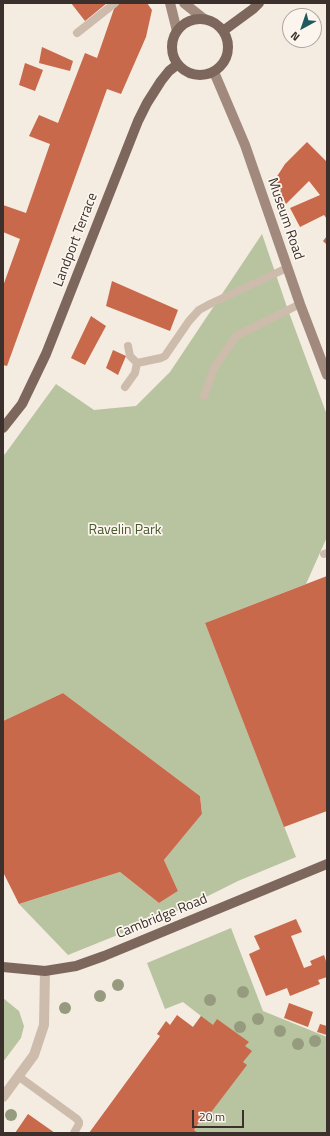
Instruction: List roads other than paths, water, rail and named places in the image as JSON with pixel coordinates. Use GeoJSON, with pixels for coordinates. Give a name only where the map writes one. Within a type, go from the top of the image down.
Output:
{"type":"FeatureCollection","features":[{"type":"Feature","properties":{"kind":"main road"},"geometry":{"type":"LineString","coordinates":[[170,3],[177,31]]}},
{"type":"Feature","properties":{"kind":"main road"},"geometry":{"type":"LineString","coordinates":[[184,3],[204,19],[213,22],[220,27],[228,40],[228,54],[221,66],[214,72],[204,75],[194,75],[185,71],[175,60],[172,50],[173,40],[180,27],[189,21],[204,19]]}},
{"type":"Feature","properties":{"kind":"main road"},"geometry":{"type":"LineString","coordinates":[[223,31],[259,3]]}},
{"type":"Feature","properties":{"kind":"main road","name":"Landport Terrace"},"geometry":{"type":"LineString","coordinates":[[3,428],[22,404],[46,354],[138,121],[161,81],[178,64]]}},
{"type":"Feature","properties":{"kind":"main road","name":"Museum Road"},"geometry":{"type":"LineString","coordinates":[[214,72],[245,144],[287,268],[327,376]]}},
{"type":"Feature","properties":{"kind":"main road","name":"Cambridge Road"},"geometry":{"type":"LineString","coordinates":[[3,967],[45,971],[76,966],[104,956],[327,864]]}},
{"type":"Feature","properties":{"kind":"street"},"geometry":{"type":"LineString","coordinates":[[3,1097],[34,1055],[44,1025],[45,971]]}},
{"type":"Feature","properties":{"kind":"lane"},"geometry":{"type":"LineString","coordinates":[[77,33],[115,3]]}},
{"type":"Feature","properties":{"kind":"lane"},"geometry":{"type":"LineString","coordinates":[[137,363],[165,356],[189,320],[199,310],[287,268]]}},
{"type":"Feature","properties":{"kind":"lane"},"geometry":{"type":"LineString","coordinates":[[204,396],[214,368],[236,336],[300,304]]}},
{"type":"Feature","properties":{"kind":"lane"},"geometry":{"type":"LineString","coordinates":[[128,346],[130,356],[137,363]]}},
{"type":"Feature","properties":{"kind":"lane"},"geometry":{"type":"LineString","coordinates":[[125,387],[135,373],[137,363]]}},
{"type":"Feature","properties":{"kind":"lane"},"geometry":{"type":"LineString","coordinates":[[18,1076],[77,1119],[79,1124],[74,1133]]}},
{"type":"Feature","properties":{"kind":"park label","name":"Ravelin Park"},"geometry":{"type":"Point","coordinates":[125,531]}}]}
